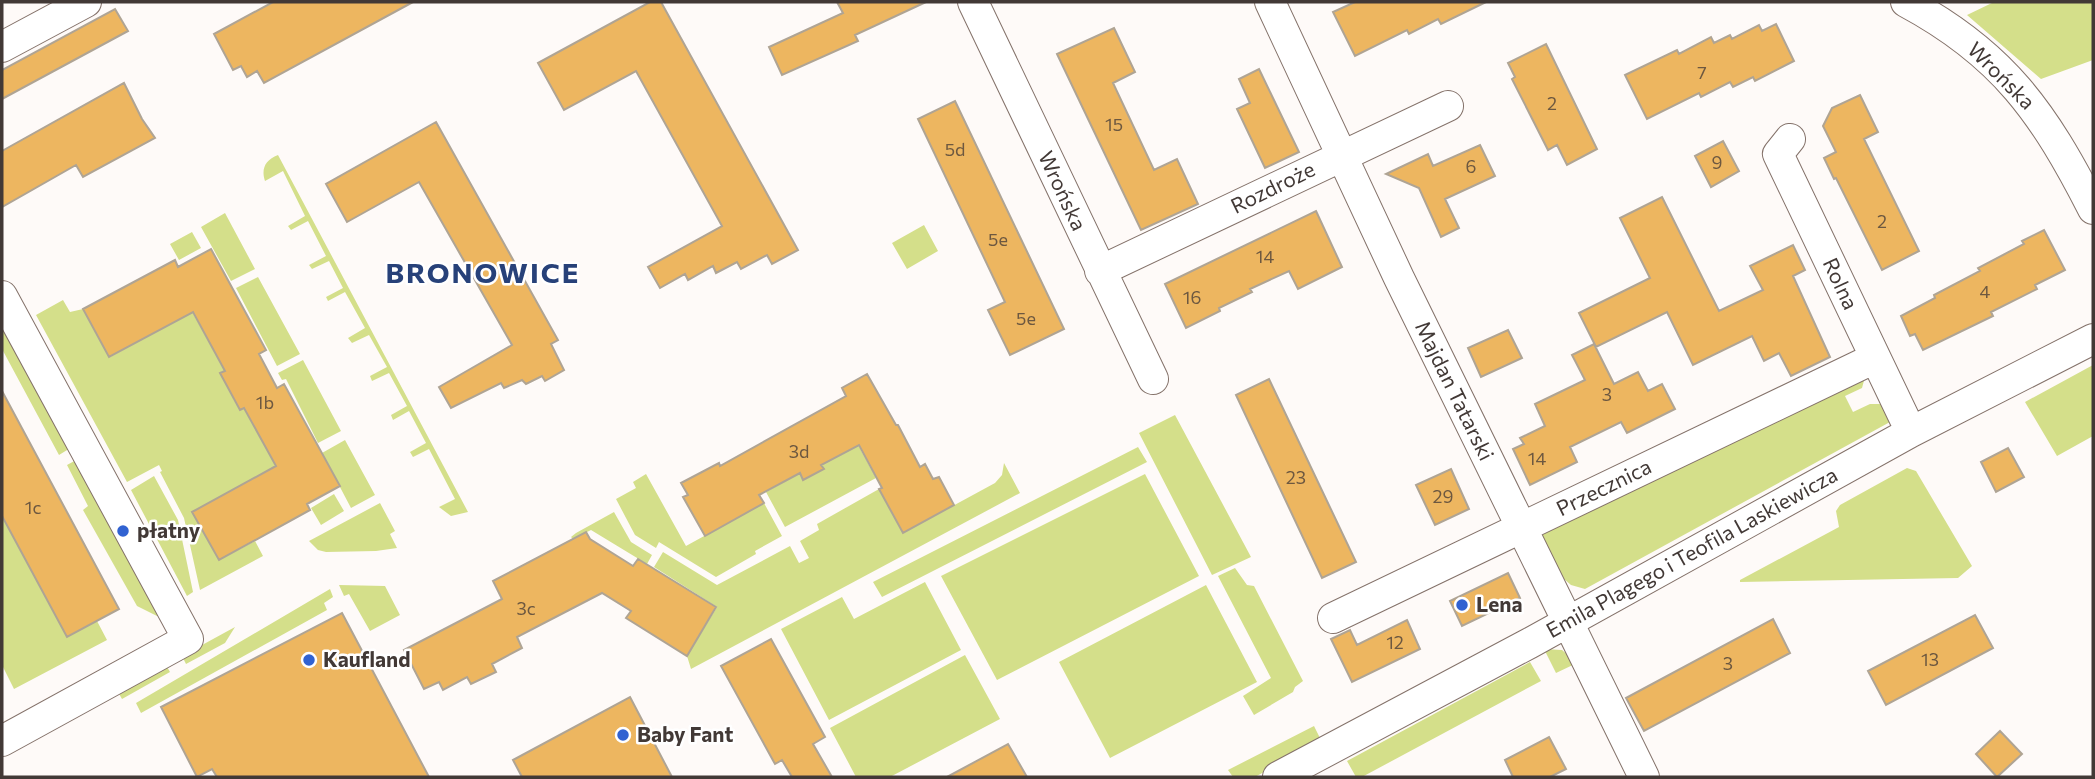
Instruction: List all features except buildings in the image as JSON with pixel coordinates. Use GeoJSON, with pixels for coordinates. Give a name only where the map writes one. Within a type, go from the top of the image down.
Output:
{"type":"FeatureCollection","features":[{"type":"Feature","properties":{"kind":"street"},"geometry":{"type":"LineString","coordinates":[[2,47],[86,2]]}},
{"type":"Feature","properties":{"kind":"street","name":"Wrońska"},"geometry":{"type":"LineString","coordinates":[[973,2],[1153,379]]}},
{"type":"Feature","properties":{"kind":"street","name":"Majdan Tatarski"},"geometry":{"type":"LineString","coordinates":[[1270,2],[1340,155],[1520,529],[1644,777]]}},
{"type":"Feature","properties":{"kind":"street","name":"Wrońska"},"geometry":{"type":"LineString","coordinates":[[1906,2],[1934,17],[1971,43],[2020,90],[2065,154],[2093,209]]}},
{"type":"Feature","properties":{"kind":"street","name":"Rozdroże"},"geometry":{"type":"LineString","coordinates":[[1100,271],[1448,106]]}},
{"type":"Feature","properties":{"kind":"street","name":"Rolna"},"geometry":{"type":"LineString","coordinates":[[1790,139],[1778,154],[1911,432]]}},
{"type":"Feature","properties":{"kind":"street"},"geometry":{"type":"LineString","coordinates":[[2,296],[188,639],[2,741]]}},
{"type":"Feature","properties":{"kind":"street","name":"Emila Plagego i Teofila Laskiewicza"},"geometry":{"type":"LineString","coordinates":[[1288,775],[1911,432],[2093,339]]}},
{"type":"Feature","properties":{"kind":"street","name":"Przecznica"},"geometry":{"type":"LineString","coordinates":[[1333,618],[1875,358]]}},
{"type":"Feature","properties":{"kind":"green space"},"geometry":{"type":"Polygon","coordinates":[[[1994,2],[2093,2],[2093,60],[2041,79],[1967,15],[1994,2]]]}},
{"type":"Feature","properties":{"kind":"green space"},"geometry":{"type":"Polygon","coordinates":[[[278,155],[468,512],[451,516],[439,507],[455,499],[429,449],[413,457],[410,452],[426,443],[409,411],[393,420],[391,415],[407,406],[389,373],[372,381],[370,376],[387,367],[369,335],[352,343],[348,338],[365,328],[345,292],[328,301],[326,297],[343,288],[329,261],[312,269],[309,265],[326,256],[308,221],[291,230],[288,226],[305,216],[283,171],[265,181],[265,165],[278,155]]]}},
{"type":"Feature","properties":{"kind":"green space"},"geometry":{"type":"Polygon","coordinates":[[[225,213],[255,269],[231,281],[201,227],[225,213]]]}},
{"type":"Feature","properties":{"kind":"green space"},"geometry":{"type":"Polygon","coordinates":[[[924,225],[938,251],[907,269],[892,243],[924,225]]]}},
{"type":"Feature","properties":{"kind":"green space"},"geometry":{"type":"Polygon","coordinates":[[[192,232],[201,248],[179,260],[170,244],[192,232]]]}},
{"type":"Feature","properties":{"kind":"green space"},"geometry":{"type":"Polygon","coordinates":[[[258,277],[300,354],[277,366],[236,288],[258,277]]]}},
{"type":"Feature","properties":{"kind":"green space"},"geometry":{"type":"Polygon","coordinates":[[[63,300],[70,312],[83,309],[110,357],[168,325],[189,306],[225,371],[220,374],[238,395],[233,398],[240,410],[244,408],[280,473],[252,480],[193,512],[219,560],[255,541],[263,556],[200,590],[184,518],[159,465],[127,482],[36,315],[63,300]]]}},
{"type":"Feature","properties":{"kind":"green space"},"geometry":{"type":"Polygon","coordinates":[[[6,325],[72,447],[59,455],[2,349],[2,327],[6,325]]]}},
{"type":"Feature","properties":{"kind":"green space"},"geometry":{"type":"Polygon","coordinates":[[[303,360],[341,431],[318,443],[286,379],[282,380],[278,373],[303,360]]]}},
{"type":"Feature","properties":{"kind":"green space"},"geometry":{"type":"Polygon","coordinates":[[[2093,365],[2093,436],[2057,456],[2025,402],[2093,365]]]}},
{"type":"Feature","properties":{"kind":"green space"},"geometry":{"type":"Polygon","coordinates":[[[1865,377],[1862,388],[1845,396],[1853,412],[1870,404],[1882,404],[1890,422],[1585,589],[1571,585],[1564,579],[1540,531],[1865,377]]]}},
{"type":"Feature","properties":{"kind":"green space"},"geometry":{"type":"Polygon","coordinates":[[[1175,415],[1251,557],[1212,575],[1139,433],[1175,415]]]}},
{"type":"Feature","properties":{"kind":"green space"},"geometry":{"type":"Polygon","coordinates":[[[345,440],[375,495],[351,508],[322,453],[345,440]]]}},
{"type":"Feature","properties":{"kind":"green space"},"geometry":{"type":"Polygon","coordinates":[[[856,441],[876,478],[785,527],[766,492],[800,473],[804,480],[823,469],[821,465],[856,441]]]}},
{"type":"Feature","properties":{"kind":"green space"},"geometry":{"type":"Polygon","coordinates":[[[1138,447],[1147,462],[882,597],[873,582],[1138,447]]]}},
{"type":"Feature","properties":{"kind":"green space"},"geometry":{"type":"Polygon","coordinates":[[[78,459],[162,614],[157,616],[137,606],[83,510],[88,506],[67,465],[78,459]]]}},
{"type":"Feature","properties":{"kind":"green space"},"geometry":{"type":"Polygon","coordinates":[[[1004,463],[1020,493],[691,669],[687,656],[717,607],[654,567],[663,552],[717,585],[790,546],[799,563],[809,558],[800,541],[819,530],[817,524],[879,489],[903,533],[995,483],[1002,475],[1004,463]]]}},
{"type":"Feature","properties":{"kind":"green space"},"geometry":{"type":"Polygon","coordinates":[[[1907,468],[1916,471],[1972,566],[1958,578],[1740,582],[1839,527],[1836,511],[1840,505],[1907,468]]]}},
{"type":"Feature","properties":{"kind":"green space"},"geometry":{"type":"Polygon","coordinates":[[[646,474],[686,546],[764,503],[782,536],[716,577],[659,542],[656,548],[635,535],[616,499],[636,488],[633,482],[646,474]]]}},
{"type":"Feature","properties":{"kind":"green space"},"geometry":{"type":"Polygon","coordinates":[[[1145,474],[1199,576],[997,680],[941,576],[1145,474]]]}},
{"type":"Feature","properties":{"kind":"green space"},"geometry":{"type":"Polygon","coordinates":[[[154,476],[178,520],[193,592],[187,596],[131,490],[154,476]]]}},
{"type":"Feature","properties":{"kind":"green space"},"geometry":{"type":"Polygon","coordinates":[[[334,494],[344,511],[321,525],[311,508],[334,494]]]}},
{"type":"Feature","properties":{"kind":"green space"},"geometry":{"type":"Polygon","coordinates":[[[380,503],[395,531],[390,534],[397,548],[326,552],[318,550],[309,541],[380,503]]]}},
{"type":"Feature","properties":{"kind":"green space"},"geometry":{"type":"Polygon","coordinates":[[[614,512],[631,542],[652,555],[647,564],[591,530],[573,539],[571,537],[614,512]]]}},
{"type":"Feature","properties":{"kind":"green space"},"geometry":{"type":"Polygon","coordinates":[[[2,516],[67,636],[97,621],[107,640],[14,689],[2,665],[2,516]]]}},
{"type":"Feature","properties":{"kind":"green space"},"geometry":{"type":"Polygon","coordinates":[[[1235,568],[1247,585],[1254,586],[1303,681],[1293,692],[1254,715],[1243,696],[1271,678],[1218,576],[1235,568]]]}},
{"type":"Feature","properties":{"kind":"green space"},"geometry":{"type":"Polygon","coordinates":[[[925,582],[961,650],[829,720],[781,629],[842,597],[854,619],[925,582]]]}},
{"type":"Feature","properties":{"kind":"green space"},"geometry":{"type":"Polygon","coordinates":[[[339,585],[385,586],[400,615],[370,631],[349,594],[344,596],[339,585]]]}},
{"type":"Feature","properties":{"kind":"green space"},"geometry":{"type":"Polygon","coordinates":[[[1206,585],[1257,682],[1110,758],[1059,662],[1206,585]]]}},
{"type":"Feature","properties":{"kind":"green space"},"geometry":{"type":"Polygon","coordinates":[[[330,589],[333,597],[324,603],[327,610],[141,713],[136,703],[330,589]]]}},
{"type":"Feature","properties":{"kind":"green space"},"geometry":{"type":"Polygon","coordinates":[[[235,627],[225,643],[186,664],[182,656],[235,627]]]}},
{"type":"Feature","properties":{"kind":"green space"},"geometry":{"type":"Polygon","coordinates":[[[1544,649],[1562,650],[1577,663],[1556,673],[1544,649]]]}},
{"type":"Feature","properties":{"kind":"green space"},"geometry":{"type":"Polygon","coordinates":[[[965,655],[1000,719],[890,777],[856,777],[830,728],[965,655]]]}},
{"type":"Feature","properties":{"kind":"green space"},"geometry":{"type":"Polygon","coordinates":[[[1530,662],[1541,681],[1362,777],[1356,777],[1347,761],[1530,662]]]}},
{"type":"Feature","properties":{"kind":"green space"},"geometry":{"type":"Polygon","coordinates":[[[166,665],[170,672],[122,699],[118,692],[166,665]]]}},
{"type":"Feature","properties":{"kind":"green space"},"geometry":{"type":"Polygon","coordinates":[[[1314,726],[1321,740],[1255,777],[1233,777],[1228,770],[1314,726]]]}},
{"type":"Feature","properties":{"kind":"place","name":"płatny"},"geometry":{"type":"Point","coordinates":[123,531]}},
{"type":"Feature","properties":{"kind":"place","name":"Lena"},"geometry":{"type":"Point","coordinates":[1462,605]}},
{"type":"Feature","properties":{"kind":"place","name":"Kaufland"},"geometry":{"type":"Point","coordinates":[309,660]}},
{"type":"Feature","properties":{"kind":"place","name":"Baby Fant"},"geometry":{"type":"Point","coordinates":[623,735]}},
{"type":"Feature","properties":{"kind":"district","name":"BRONOWICE"},"geometry":{"type":"Point","coordinates":[483,273]}}]}
